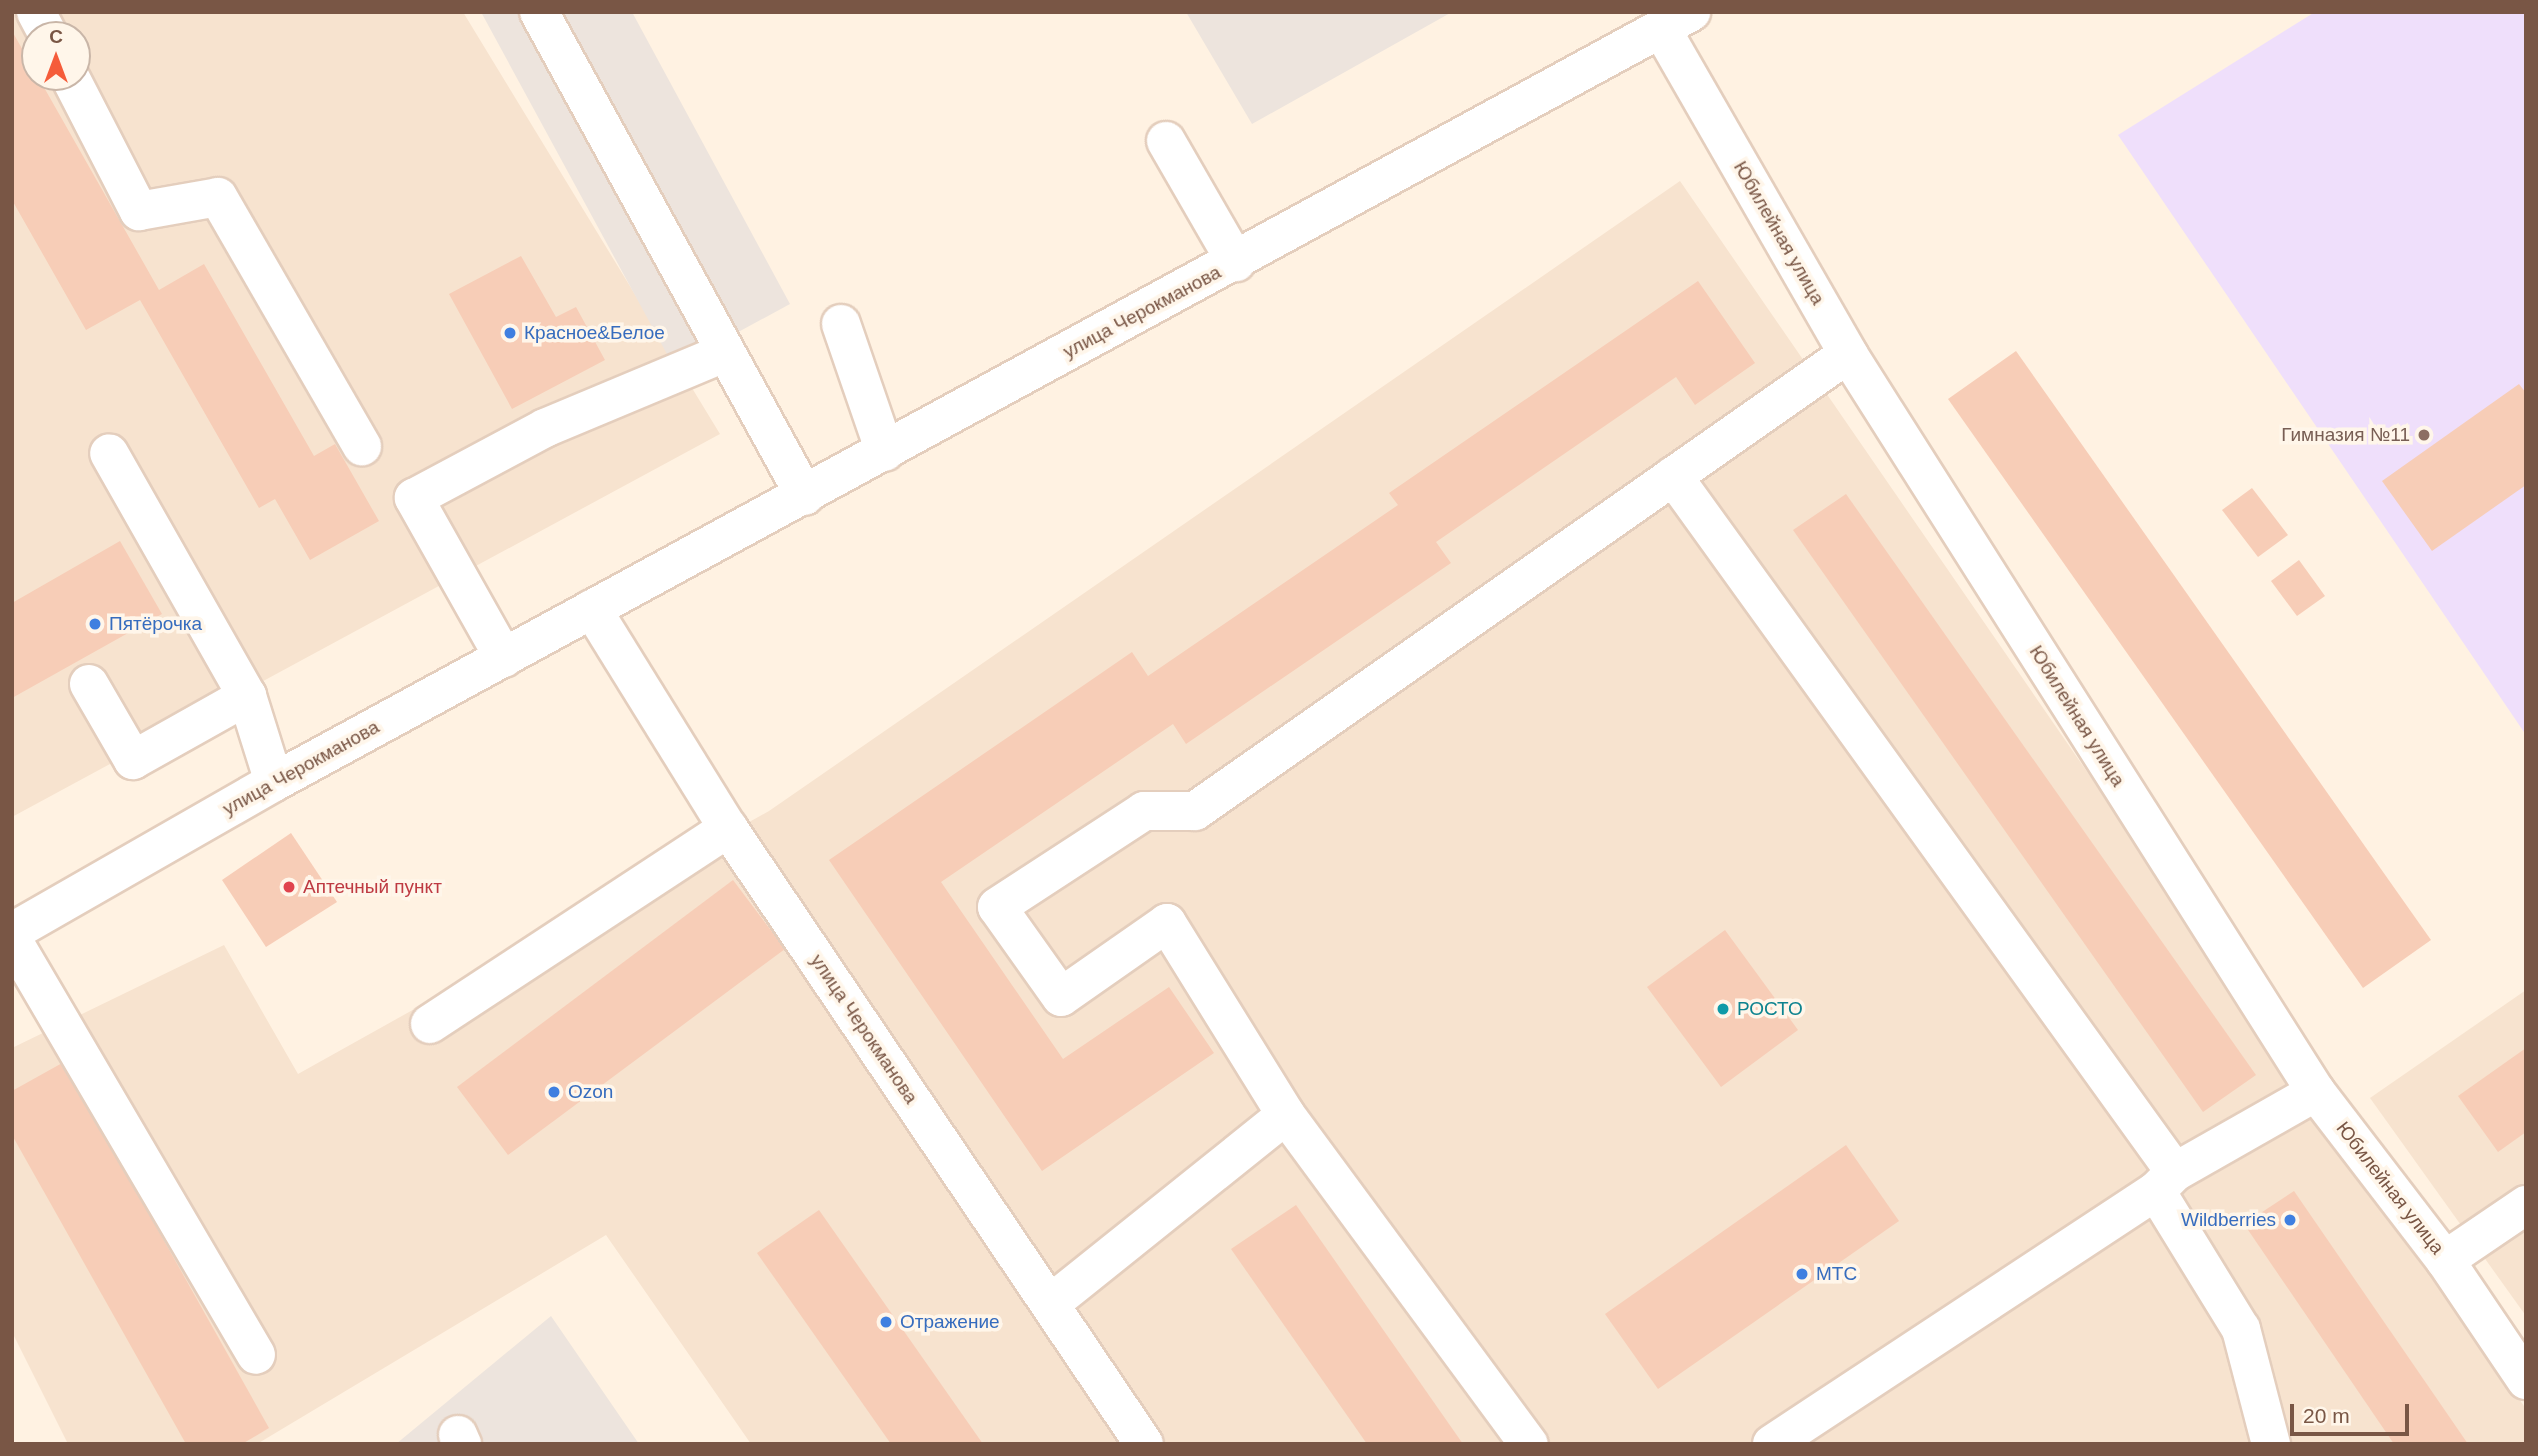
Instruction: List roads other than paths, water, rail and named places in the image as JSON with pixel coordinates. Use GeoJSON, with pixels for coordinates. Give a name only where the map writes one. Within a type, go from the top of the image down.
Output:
{"type":"FeatureCollection","features":[{"type":"Feature","properties":{"kind":"street"},"geometry":{"type":"LineString","coordinates":[[539,12],[804,496]]}},
{"type":"Feature","properties":{"kind":"street","name":"улица Черокманова"},"geometry":{"type":"LineString","coordinates":[[12,932],[274,782],[1676,21]]}},
{"type":"Feature","properties":{"kind":"street","name":"Юбилейная улица"},"geometry":{"type":"LineString","coordinates":[[1676,21],[1848,354],[2316,1092],[2445,1260],[2526,1380]]}},
{"type":"Feature","properties":{"kind":"street"},"geometry":{"type":"LineString","coordinates":[[77,91],[139,211],[218,197],[362,446]]}},
{"type":"Feature","properties":{"kind":"street"},"geometry":{"type":"LineString","coordinates":[[1166,141],[1236,262]]}},
{"type":"Feature","properties":{"kind":"street"},"geometry":{"type":"LineString","coordinates":[[841,324],[885,452]]}},
{"type":"Feature","properties":{"kind":"street"},"geometry":{"type":"LineString","coordinates":[[504,658],[414,498],[545,428],[724,353]]}},
{"type":"Feature","properties":{"kind":"street"},"geometry":{"type":"LineString","coordinates":[[1529,1444],[1286,1115],[1167,923],[1061,997],[997,907],[1144,811],[1195,811],[1848,354]]}},
{"type":"Feature","properties":{"kind":"street"},"geometry":{"type":"LineString","coordinates":[[109,453],[247,696],[274,782]]}},
{"type":"Feature","properties":{"kind":"street"},"geometry":{"type":"LineString","coordinates":[[1674,476],[2166,1181],[2241,1329],[2271,1444]]}},
{"type":"Feature","properties":{"kind":"street","name":"улица Черокманова"},"geometry":{"type":"LineString","coordinates":[[592,608],[728,828],[1144,1444]]}},
{"type":"Feature","properties":{"kind":"street"},"geometry":{"type":"LineString","coordinates":[[89,684],[133,760],[247,696]]}},
{"type":"Feature","properties":{"kind":"street"},"geometry":{"type":"LineString","coordinates":[[430,1024],[728,828]]}},
{"type":"Feature","properties":{"kind":"street"},"geometry":{"type":"LineString","coordinates":[[12,939],[256,1355]]}},
{"type":"Feature","properties":{"kind":"street"},"geometry":{"type":"LineString","coordinates":[[1772,1444],[2166,1181],[2316,1092]]}},
{"type":"Feature","properties":{"kind":"street"},"geometry":{"type":"LineString","coordinates":[[1051,1304],[1286,1115]]}},
{"type":"Feature","properties":{"kind":"street"},"geometry":{"type":"LineString","coordinates":[[2445,1260],[2526,1205]]}},
{"type":"Feature","properties":{"kind":"place","name":"Красное&Белое"},"geometry":{"type":"Point","coordinates":[510,333]}},
{"type":"Feature","properties":{"kind":"place","name":"Гимназия №11"},"geometry":{"type":"Point","coordinates":[2424,435]}},
{"type":"Feature","properties":{"kind":"place","name":"Пятёрочка"},"geometry":{"type":"Point","coordinates":[95,624]}},
{"type":"Feature","properties":{"kind":"place","name":"Аптечный пункт"},"geometry":{"type":"Point","coordinates":[289,887]}},
{"type":"Feature","properties":{"kind":"place","name":"РОСТО"},"geometry":{"type":"Point","coordinates":[1723,1009]}},
{"type":"Feature","properties":{"kind":"place","name":"Ozon"},"geometry":{"type":"Point","coordinates":[554,1092]}},
{"type":"Feature","properties":{"kind":"place","name":"Wildberries"},"geometry":{"type":"Point","coordinates":[2290,1220]}},
{"type":"Feature","properties":{"kind":"place","name":"МТС"},"geometry":{"type":"Point","coordinates":[1802,1274]}},
{"type":"Feature","properties":{"kind":"place","name":"Отражение"},"geometry":{"type":"Point","coordinates":[886,1322]}}]}
